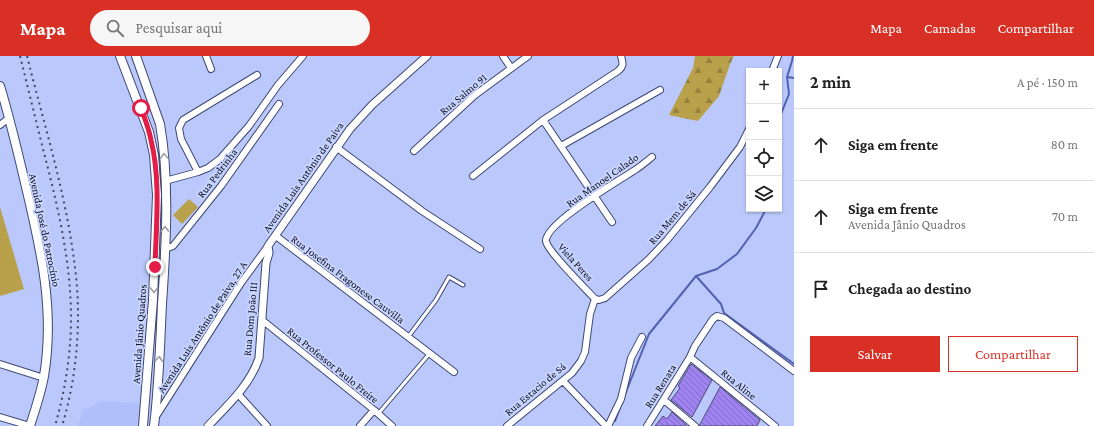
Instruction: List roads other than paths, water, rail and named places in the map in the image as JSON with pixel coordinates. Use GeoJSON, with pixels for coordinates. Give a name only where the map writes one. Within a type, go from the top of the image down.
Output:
{"type":"FeatureCollection","features":[{"type":"Feature","properties":{"kind":"main road"},"geometry":{"type":"LineString","coordinates":[[120,56],[149,132],[161,195]]}},
{"type":"Feature","properties":{"kind":"main road"},"geometry":{"type":"LineString","coordinates":[[136,56],[161,128],[165,181],[161,195]]}},
{"type":"Feature","properties":{"kind":"main road","name":"Avenida José do Patrocínio"},"geometry":{"type":"LineString","coordinates":[[0,86],[36,228],[47,294],[47,355],[39,400],[30,426]]}},
{"type":"Feature","properties":{"kind":"main road"},"geometry":{"type":"LineString","coordinates":[[149,132],[161,128]]}},
{"type":"Feature","properties":{"kind":"main road","name":"Avenida Jânio Quadros"},"geometry":{"type":"LineString","coordinates":[[154,423],[165,249],[161,195]]}},
{"type":"Feature","properties":{"kind":"main road","name":"Avenida Jânio Quadros"},"geometry":{"type":"LineString","coordinates":[[143,426],[161,195]]}},
{"type":"Feature","properties":{"kind":"street"},"geometry":{"type":"LineString","coordinates":[[206,56],[211,69]]}},
{"type":"Feature","properties":{"kind":"street"},"geometry":{"type":"LineString","coordinates":[[165,181],[208,168],[220,159],[249,126],[278,85],[302,56]]}},
{"type":"Feature","properties":{"kind":"street","name":"Avenida Luis Antônio de Paiva"},"geometry":{"type":"LineString","coordinates":[[268,246],[350,129],[372,105],[427,56]]}},
{"type":"Feature","properties":{"kind":"street"},"geometry":{"type":"LineString","coordinates":[[503,56],[511,68]]}},
{"type":"Feature","properties":{"kind":"street","name":"Rua Salmo 91"},"geometry":{"type":"LineString","coordinates":[[414,151],[475,95],[528,56]]}},
{"type":"Feature","properties":{"kind":"street"},"geometry":{"type":"LineString","coordinates":[[473,176],[543,120],[622,68],[623,63],[621,56]]}},
{"type":"Feature","properties":{"kind":"street"},"geometry":{"type":"LineString","coordinates":[[773,68],[778,56]]}},
{"type":"Feature","properties":{"kind":"street"},"geometry":{"type":"LineString","coordinates":[[198,172],[179,133],[179,128],[183,120],[257,75]]}},
{"type":"Feature","properties":{"kind":"street"},"geometry":{"type":"LineString","coordinates":[[561,146],[660,90]]}},
{"type":"Feature","properties":{"kind":"street"},"geometry":{"type":"LineString","coordinates":[[0,100],[6,107]]}},
{"type":"Feature","properties":{"kind":"street","name":"Rua Pedrinha"},"geometry":{"type":"LineString","coordinates":[[165,249],[173,246],[221,186],[279,104]]}},
{"type":"Feature","properties":{"kind":"street"},"geometry":{"type":"LineString","coordinates":[[0,125],[9,118]]}},
{"type":"Feature","properties":{"kind":"street"},"geometry":{"type":"LineString","coordinates":[[543,120],[612,222]]}},
{"type":"Feature","properties":{"kind":"street","name":"Rua Mem de Sá"},"geometry":{"type":"LineString","coordinates":[[595,299],[599,300],[605,298],[649,259],[667,240],[710,187],[740,147],[746,136]]}},
{"type":"Feature","properties":{"kind":"street"},"geometry":{"type":"LineString","coordinates":[[336,147],[422,211],[480,250]]}},
{"type":"Feature","properties":{"kind":"street","name":"Rua Manoel Calado"},"geometry":{"type":"LineString","coordinates":[[547,237],[552,230],[569,214],[594,195],[635,170],[652,157]]}},
{"type":"Feature","properties":{"kind":"street","name":"Rua Josefina Fragonese Cauvilla"},"geometry":{"type":"LineString","coordinates":[[276,236],[454,372]]}},
{"type":"Feature","properties":{"kind":"street","name":"Viela Peres"},"geometry":{"type":"LineString","coordinates":[[547,237],[546,240],[548,246],[561,263],[595,299]]}},
{"type":"Feature","properties":{"kind":"street","name":"Rua Dom João III"},"geometry":{"type":"LineString","coordinates":[[208,426],[238,394],[250,378],[259,358],[266,263],[269,253],[268,246]]}},
{"type":"Feature","properties":{"kind":"street","name":"Avenida Luis Antônio de Paiva, 27 A"},"geometry":{"type":"LineString","coordinates":[[154,423],[241,283],[268,246]]}},
{"type":"Feature","properties":{"kind":"street","name":"Rua Estacio de Sá"},"geometry":{"type":"LineString","coordinates":[[506,426],[563,381],[572,373],[581,361],[585,352],[590,314],[595,299]]}},
{"type":"Feature","properties":{"kind":"street","name":"Rua Renata"},"geometry":{"type":"LineString","coordinates":[[647,426],[690,357],[695,346],[713,319],[717,316],[724,318],[794,371]]}},
{"type":"Feature","properties":{"kind":"street","name":"Rua Professor Paulo Freire"},"geometry":{"type":"LineString","coordinates":[[262,320],[392,426]]}},
{"type":"Feature","properties":{"kind":"street"},"geometry":{"type":"LineString","coordinates":[[563,381],[607,426],[621,399],[631,358],[642,337]]}},
{"type":"Feature","properties":{"kind":"street","name":"Rua Aline"},"geometry":{"type":"LineString","coordinates":[[690,357],[775,426]]}},
{"type":"Feature","properties":{"kind":"street"},"geometry":{"type":"LineString","coordinates":[[0,364],[44,378]]}},
{"type":"Feature","properties":{"kind":"street"},"geometry":{"type":"LineString","coordinates":[[238,394],[267,426]]}},
{"type":"Feature","properties":{"kind":"street"},"geometry":{"type":"LineString","coordinates":[[664,400],[695,426]]}},
{"type":"Feature","properties":{"kind":"street"},"geometry":{"type":"LineString","coordinates":[[360,426],[376,412]]}},
{"type":"Feature","properties":{"kind":"street"},"geometry":{"type":"LineString","coordinates":[[0,417],[30,426]]}},
{"type":"Feature","properties":{"kind":"lane"},"geometry":{"type":"LineString","coordinates":[[408,337],[436,300],[449,278],[463,285]]}},
{"type":"Feature","properties":{"kind":"lane"},"geometry":{"type":"LineString","coordinates":[[376,412],[430,353]]}},
{"type":"Feature","properties":{"kind":"waterway"},"geometry":{"type":"LineString","coordinates":[[782,112],[789,94],[787,77],[793,56]]}},
{"type":"Feature","properties":{"kind":"waterway"},"geometry":{"type":"LineString","coordinates":[[787,77],[794,78]]}},
{"type":"Feature","properties":{"kind":"waterway"},"geometry":{"type":"LineString","coordinates":[[624,397],[649,334],[696,276],[717,269],[737,254],[756,228],[764,212]]}},
{"type":"Feature","properties":{"kind":"waterway"},"geometry":{"type":"LineString","coordinates":[[696,276],[721,304],[724,313],[794,364]]}},
{"type":"Feature","properties":{"kind":"waterway"},"geometry":{"type":"LineString","coordinates":[[615,421],[620,408]]}},
{"type":"Feature","properties":{"kind":"railway"},"geometry":{"type":"LineString","coordinates":[[20,56],[59,214],[69,276],[71,318],[69,359],[62,400],[55,426]]}},
{"type":"Feature","properties":{"kind":"railway"},"geometry":{"type":"LineString","coordinates":[[27,56],[60,183],[74,260],[78,302],[75,365],[72,385],[62,426]]}}]}
